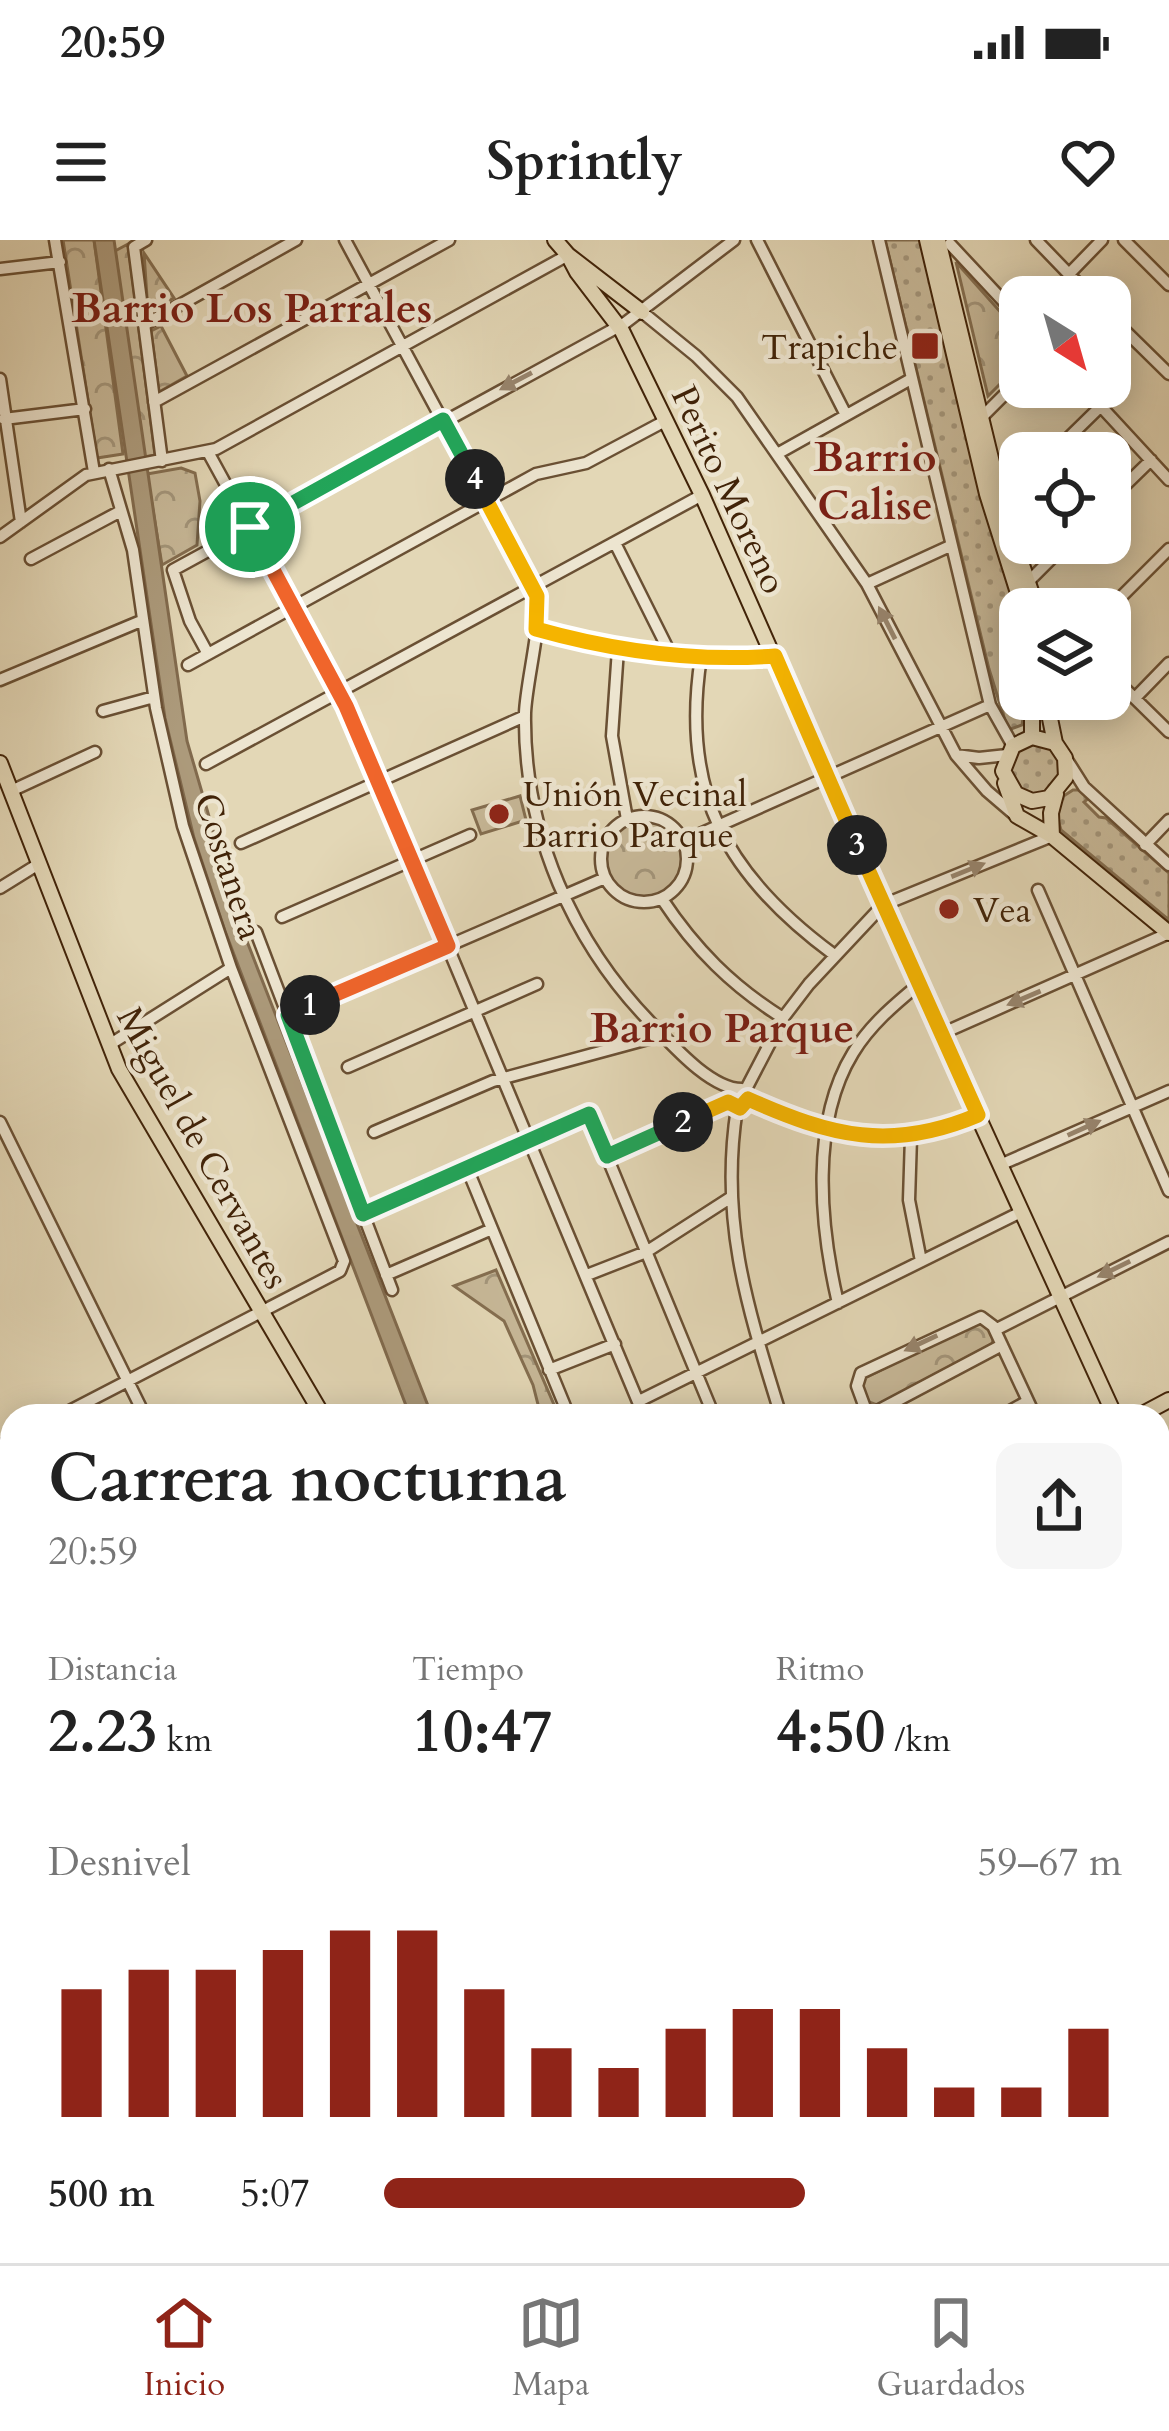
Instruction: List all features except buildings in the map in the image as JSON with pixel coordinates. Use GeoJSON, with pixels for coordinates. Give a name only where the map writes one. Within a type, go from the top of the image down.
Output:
{"type":"FeatureCollection","features":[{"type":"Feature","properties":{"kind":"main road","name":"Perito Moreno"},"geometry":{"type":"LineString","coordinates":[[555,240],[642,312]]}},
{"type":"Feature","properties":{"kind":"main road"},"geometry":{"type":"LineString","coordinates":[[941,244],[975,420],[1023,587]]}},
{"type":"Feature","properties":{"kind":"main road","name":"Perito Moreno"},"geometry":{"type":"LineString","coordinates":[[568,255],[620,326],[702,495],[1109,1404]]}},
{"type":"Feature","properties":{"kind":"main road"},"geometry":{"type":"LineString","coordinates":[[1032,720],[1032,737]]}},
{"type":"Feature","properties":{"kind":"main road"},"geometry":{"type":"LineString","coordinates":[[1050,720],[1055,743],[1065,758],[1066,777],[1051,813],[1052,836]]}},
{"type":"Feature","properties":{"kind":"main road"},"geometry":{"type":"LineString","coordinates":[[1055,743],[1032,737],[1010,750],[1005,779],[1017,816],[1052,836],[1169,933]]}},
{"type":"Feature","properties":{"kind":"main road","name":"Miguel de Cervantes"},"geometry":{"type":"LineString","coordinates":[[0,763],[118,1070],[316,1404]]}},
{"type":"Feature","properties":{"kind":"main road"},"geometry":{"type":"LineString","coordinates":[[1005,779],[1023,799],[1040,800],[1057,792]]}},
{"type":"Feature","properties":{"kind":"street"},"geometry":{"type":"LineString","coordinates":[[55,240],[94,472]]}},
{"type":"Feature","properties":{"kind":"street"},"geometry":{"type":"LineString","coordinates":[[146,240],[134,247],[162,461]]}},
{"type":"Feature","properties":{"kind":"street"},"geometry":{"type":"LineString","coordinates":[[144,325],[296,240]]}},
{"type":"Feature","properties":{"kind":"street"},"geometry":{"type":"LineString","coordinates":[[346,240],[539,603],[525,716],[538,816],[563,896],[600,964],[663,1035],[738,1098],[829,1128],[911,1137],[978,1115]]}},
{"type":"Feature","properties":{"kind":"street"},"geometry":{"type":"LineString","coordinates":[[154,402],[449,240]]}},
{"type":"Feature","properties":{"kind":"street"},"geometry":{"type":"LineString","coordinates":[[208,654],[172,570],[620,326],[734,240]]}},
{"type":"Feature","properties":{"kind":"street"},"geometry":{"type":"LineString","coordinates":[[757,240],[846,416]]}},
{"type":"Feature","properties":{"kind":"street"},"geometry":{"type":"LineString","coordinates":[[880,240],[950,546],[991,705],[1010,750],[979,758],[956,754]]}},
{"type":"Feature","properties":{"kind":"street"},"geometry":{"type":"LineString","coordinates":[[1036,240],[1069,274],[1102,240]]}},
{"type":"Feature","properties":{"kind":"street"},"geometry":{"type":"LineString","coordinates":[[1124,240],[1169,285]]}},
{"type":"Feature","properties":{"kind":"street"},"geometry":{"type":"LineString","coordinates":[[941,244],[999,299]]}},
{"type":"Feature","properties":{"kind":"street"},"geometry":{"type":"LineString","coordinates":[[0,537],[94,472],[208,452],[568,255]]}},
{"type":"Feature","properties":{"kind":"street"},"geometry":{"type":"LineString","coordinates":[[0,269],[61,262]]}},
{"type":"Feature","properties":{"kind":"street"},"geometry":{"type":"LineString","coordinates":[[642,312],[723,381],[867,584],[956,754],[987,791],[1017,816]]}},
{"type":"Feature","properties":{"kind":"street"},"geometry":{"type":"LineString","coordinates":[[1131,337],[1169,374]]}},
{"type":"Feature","properties":{"kind":"street"},"geometry":{"type":"LineString","coordinates":[[0,379],[21,522]]}},
{"type":"Feature","properties":{"kind":"street"},"geometry":{"type":"LineString","coordinates":[[777,454],[911,379]]}},
{"type":"Feature","properties":{"kind":"street"},"geometry":{"type":"LineString","coordinates":[[975,420],[999,398]]}},
{"type":"Feature","properties":{"kind":"street"},"geometry":{"type":"LineString","coordinates":[[1074,432],[1099,408]]}},
{"type":"Feature","properties":{"kind":"street"},"geometry":{"type":"LineString","coordinates":[[1103,408],[1169,480]]}},
{"type":"Feature","properties":{"kind":"street"},"geometry":{"type":"LineString","coordinates":[[3,419],[85,409]]}},
{"type":"Feature","properties":{"kind":"street"},"geometry":{"type":"LineString","coordinates":[[188,665],[536,474],[586,463],[665,421]]}},
{"type":"Feature","properties":{"kind":"street"},"geometry":{"type":"LineString","coordinates":[[208,452],[339,692],[640,1404]]}},
{"type":"Feature","properties":{"kind":"street"},"geometry":{"type":"LineString","coordinates":[[1131,480],[1151,460]]}},
{"type":"Feature","properties":{"kind":"street","name":"Costanera"},"geometry":{"type":"LineString","coordinates":[[109,469],[133,550],[154,697],[183,826],[231,968],[344,1267],[261,1313]]}},
{"type":"Feature","properties":{"kind":"street"},"geometry":{"type":"LineString","coordinates":[[206,764],[702,495]]}},
{"type":"Feature","properties":{"kind":"street"},"geometry":{"type":"LineString","coordinates":[[995,501],[999,498]]}},
{"type":"Feature","properties":{"kind":"street"},"geometry":{"type":"LineString","coordinates":[[32,559],[119,512]]}},
{"type":"Feature","properties":{"kind":"street"},"geometry":{"type":"LineString","coordinates":[[615,543],[671,655]]}},
{"type":"Feature","properties":{"kind":"street"},"geometry":{"type":"LineString","coordinates":[[867,584],[950,546]]}},
{"type":"Feature","properties":{"kind":"street"},"geometry":{"type":"LineString","coordinates":[[1130,588],[1169,549]]}},
{"type":"Feature","properties":{"kind":"street"},"geometry":{"type":"LineString","coordinates":[[1023,587],[1046,564]]}},
{"type":"Feature","properties":{"kind":"street"},"geometry":{"type":"LineString","coordinates":[[0,680],[141,622]]}},
{"type":"Feature","properties":{"kind":"street"},"geometry":{"type":"LineString","coordinates":[[536,629],[618,649],[671,655],[775,656]]}},
{"type":"Feature","properties":{"kind":"street"},"geometry":{"type":"LineString","coordinates":[[618,649],[612,725],[626,819]]}},
{"type":"Feature","properties":{"kind":"street"},"geometry":{"type":"LineString","coordinates":[[701,657],[695,699],[697,754],[719,825],[764,897],[833,954]]}},
{"type":"Feature","properties":{"kind":"street"},"geometry":{"type":"LineString","coordinates":[[1135,698],[1169,663]]}},
{"type":"Feature","properties":{"kind":"street"},"geometry":{"type":"LineString","coordinates":[[1131,694],[1169,732]]}},
{"type":"Feature","properties":{"kind":"street"},"geometry":{"type":"LineString","coordinates":[[104,711],[154,697]]}},
{"type":"Feature","properties":{"kind":"street"},"geometry":{"type":"LineString","coordinates":[[684,841],[991,705]]}},
{"type":"Feature","properties":{"kind":"street"},"geometry":{"type":"LineString","coordinates":[[241,843],[525,716]]}},
{"type":"Feature","properties":{"kind":"street"},"geometry":{"type":"LineString","coordinates":[[11,790],[95,752]]}},
{"type":"Feature","properties":{"kind":"street"},"geometry":{"type":"LineString","coordinates":[[1065,758],[1084,787],[1169,865]]}},
{"type":"Feature","properties":{"kind":"street"},"geometry":{"type":"LineString","coordinates":[[1057,792],[1084,787]]}},
{"type":"Feature","properties":{"kind":"street"},"geometry":{"type":"LineString","coordinates":[[626,819],[666,821],[684,841],[682,880],[662,898],[629,900],[605,878],[601,851],[606,838],[626,819]]}},
{"type":"Feature","properties":{"kind":"street"},"geometry":{"type":"LineString","coordinates":[[1145,844],[1169,820]]}},
{"type":"Feature","properties":{"kind":"street"},"geometry":{"type":"LineString","coordinates":[[282,917],[470,835]]}},
{"type":"Feature","properties":{"kind":"street"},"geometry":{"type":"LineString","coordinates":[[777,1404],[740,1272],[730,1198],[738,1098],[783,1018],[833,954],[883,905],[1052,836]]}},
{"type":"Feature","properties":{"kind":"street"},"geometry":{"type":"LineString","coordinates":[[0,888],[37,865]]}},
{"type":"Feature","properties":{"kind":"street"},"geometry":{"type":"LineString","coordinates":[[288,1015],[605,878]]}},
{"type":"Feature","properties":{"kind":"street"},"geometry":{"type":"LineString","coordinates":[[1038,890],[1169,1191]]}},
{"type":"Feature","properties":{"kind":"street"},"geometry":{"type":"LineString","coordinates":[[662,898],[720,972],[783,1018]]}},
{"type":"Feature","properties":{"kind":"street"},"geometry":{"type":"LineString","coordinates":[[256,932],[392,1290]]}},
{"type":"Feature","properties":{"kind":"street"},"geometry":{"type":"LineString","coordinates":[[940,1034],[1169,933]]}},
{"type":"Feature","properties":{"kind":"street"},"geometry":{"type":"LineString","coordinates":[[109,1045],[231,968]]}},
{"type":"Feature","properties":{"kind":"street"},"geometry":{"type":"LineString","coordinates":[[348,1067],[537,984]]}},
{"type":"Feature","properties":{"kind":"street"},"geometry":{"type":"LineString","coordinates":[[838,1303],[825,1226],[829,1128],[836,1090],[856,1048],[880,1018],[918,985]]}},
{"type":"Feature","properties":{"kind":"street"},"geometry":{"type":"LineString","coordinates":[[374,1132],[505,1077],[663,1035]]}},
{"type":"Feature","properties":{"kind":"street"},"geometry":{"type":"LineString","coordinates":[[1000,1165],[1169,1090]]}},
{"type":"Feature","properties":{"kind":"street"},"geometry":{"type":"LineString","coordinates":[[607,1156],[738,1098]]}},
{"type":"Feature","properties":{"kind":"street"},"geometry":{"type":"LineString","coordinates":[[363,1214],[589,1114],[709,1404]]}},
{"type":"Feature","properties":{"kind":"street"},"geometry":{"type":"LineString","coordinates":[[0,1122],[140,1404]]}},
{"type":"Feature","properties":{"kind":"street"},"geometry":{"type":"LineString","coordinates":[[911,1137],[910,1200],[921,1262]]}},
{"type":"Feature","properties":{"kind":"street"},"geometry":{"type":"LineString","coordinates":[[467,1168],[564,1404]]}},
{"type":"Feature","properties":{"kind":"street"},"geometry":{"type":"LineString","coordinates":[[587,1275],[646,1252],[730,1198]]}},
{"type":"Feature","properties":{"kind":"street"},"geometry":{"type":"LineString","coordinates":[[639,1401],[1021,1212]]}},
{"type":"Feature","properties":{"kind":"street"},"geometry":{"type":"LineString","coordinates":[[386,1275],[492,1229]]}},
{"type":"Feature","properties":{"kind":"street"},"geometry":{"type":"LineString","coordinates":[[995,1330],[1169,1242]]}},
{"type":"Feature","properties":{"kind":"street"},"geometry":{"type":"LineString","coordinates":[[84,1404],[261,1313]]}},
{"type":"Feature","properties":{"kind":"street"},"geometry":{"type":"LineString","coordinates":[[864,1404],[858,1376],[974,1318],[986,1318],[995,1330],[1029,1404]]}},
{"type":"Feature","properties":{"kind":"street"},"geometry":{"type":"LineString","coordinates":[[549,1370],[615,1344]]}},
{"type":"Feature","properties":{"kind":"street"},"geometry":{"type":"LineString","coordinates":[[891,1404],[1002,1345]]}},
{"type":"Feature","properties":{"kind":"street"},"geometry":{"type":"LineString","coordinates":[[1022,1404],[1028,1401]]}},
{"type":"Feature","properties":{"kind":"green space"},"geometry":{"type":"Polygon","coordinates":[[[63,240],[94,240],[123,454],[97,458],[63,240]]]}},
{"type":"Feature","properties":{"kind":"green space"},"geometry":{"type":"Polygon","coordinates":[[[885,240],[922,240],[983,503],[999,564],[1011,588],[999,588],[999,701],[885,240]]]}},
{"type":"Feature","properties":{"kind":"green space"},"geometry":{"type":"Polygon","coordinates":[[[128,244],[155,455],[144,457],[115,251],[128,244]]]}},
{"type":"Feature","properties":{"kind":"green space"},"geometry":{"type":"Polygon","coordinates":[[[144,253],[174,298],[148,312],[144,253]]]}},
{"type":"Feature","properties":{"kind":"green space"},"geometry":{"type":"Polygon","coordinates":[[[956,262],[999,310],[999,385],[988,396],[956,262]]]}},
{"type":"Feature","properties":{"kind":"green space"},"geometry":{"type":"Polygon","coordinates":[[[161,326],[187,376],[159,392],[151,331],[161,326]]]}},
{"type":"Feature","properties":{"kind":"green space"},"geometry":{"type":"Polygon","coordinates":[[[181,468],[195,473],[200,501],[197,545],[162,565],[147,474],[181,468]]]}},
{"type":"Feature","properties":{"kind":"green space"},"geometry":{"type":"Polygon","coordinates":[[[1005,720],[1023,720],[1022,725],[1008,730],[1005,720]]]}},
{"type":"Feature","properties":{"kind":"green space"},"geometry":{"type":"Polygon","coordinates":[[[1035,744],[1053,751],[1060,769],[1053,787],[1035,794],[1017,787],[1010,769],[1017,751],[1035,744]]]}},
{"type":"Feature","properties":{"kind":"green space"},"geometry":{"type":"Polygon","coordinates":[[[1073,790],[1090,797],[1084,802],[1099,817],[1169,873],[1169,920],[1061,830],[1056,813],[1062,797],[1073,790]]]}},
{"type":"Feature","properties":{"kind":"green space","name":"Unión Vecinal Barrio Parque"},"geometry":{"type":"Polygon","coordinates":[[[520,796],[526,820],[481,834],[472,810],[520,796]]]}},
{"type":"Feature","properties":{"kind":"green space"},"geometry":{"type":"Polygon","coordinates":[[[644,816],[660,819],[674,829],[684,843],[684,875],[674,889],[660,899],[644,902],[628,899],[614,889],[604,875],[601,859],[604,843],[614,829],[628,819],[644,816]]]}},
{"type":"Feature","properties":{"kind":"green space"},"geometry":{"type":"Polygon","coordinates":[[[496,1270],[554,1404],[538,1404],[504,1321],[454,1286],[496,1270]]]}},
{"type":"Feature","properties":{"kind":"green space"},"geometry":{"type":"Polygon","coordinates":[[[977,1322],[986,1324],[994,1337],[992,1344],[879,1404],[869,1402],[862,1386],[865,1378],[977,1322]]]}},
{"type":"Feature","properties":{"kind":"shaded area"},"geometry":{"type":"Polygon","coordinates":[[[94,240],[114,240],[187,741],[241,926],[427,1404],[405,1404],[225,931],[194,838],[165,718],[94,240]]]}},
{"type":"Feature","properties":{"kind":"place","name":"Trapiche"},"geometry":{"type":"Point","coordinates":[925,346]}},
{"type":"Feature","properties":{"kind":"place","name":"Unión Vecinal Barrio Parque"},"geometry":{"type":"Point","coordinates":[499,814]}},
{"type":"Feature","properties":{"kind":"place","name":"Vea"},"geometry":{"type":"Point","coordinates":[949,909]}},
{"type":"Feature","properties":{"kind":"district","name":"Barrio Los Parrales"},"geometry":{"type":"Point","coordinates":[252,307]}},
{"type":"Feature","properties":{"kind":"district","name":"Barrio Calise"},"geometry":{"type":"Point","coordinates":[875,480]}},
{"type":"Feature","properties":{"kind":"district","name":"Barrio Parque"},"geometry":{"type":"Point","coordinates":[722,1027]}},
{"type":"Feature","properties":{"kind":"route"},"geometry":{"type":"LineString","coordinates":[[443,420],[537,596],[536,629],[642,652],[775,656],[978,1115],[920,1136],[875,1136],[810,1124],[748,1099],[740,1108],[728,1102],[607,1156],[589,1114],[363,1214],[288,1015],[448,946],[346,706],[250,527],[443,420]]}}]}
